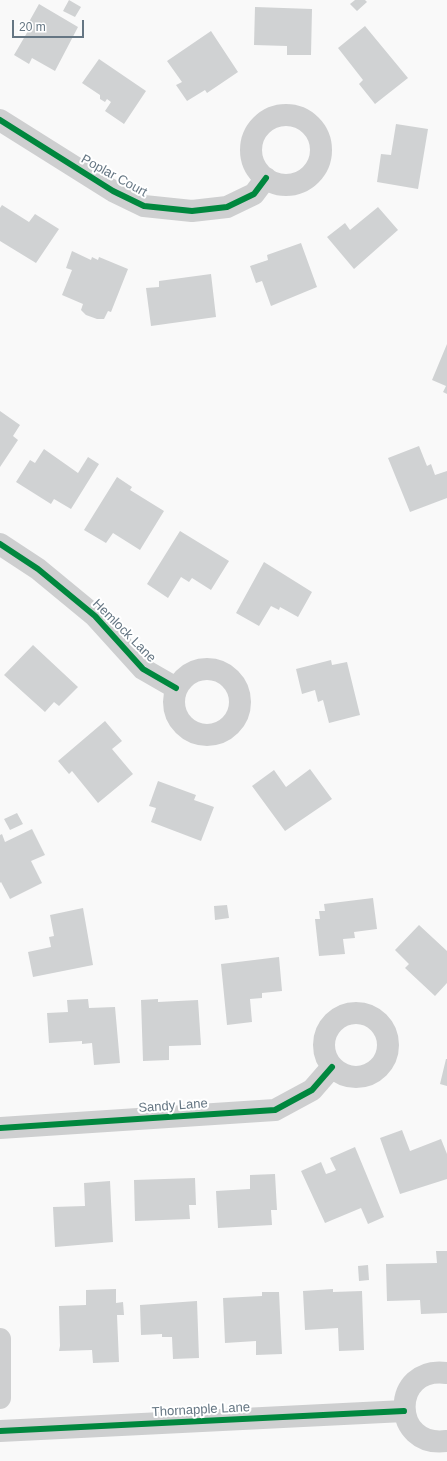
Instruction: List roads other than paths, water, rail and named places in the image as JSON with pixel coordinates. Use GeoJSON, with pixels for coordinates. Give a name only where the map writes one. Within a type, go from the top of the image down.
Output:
{"type":"FeatureCollection","features":[{"type":"Feature","properties":{"kind":"street","name":"Poplar Court"},"geometry":{"type":"LineString","coordinates":[[0,120],[113,191],[144,206],[192,211],[227,206],[254,194],[266,178]]}},
{"type":"Feature","properties":{"kind":"street","name":"Hemlock Lane"},"geometry":{"type":"LineString","coordinates":[[0,544],[38,569],[95,616],[143,669],[176,688]]}},
{"type":"Feature","properties":{"kind":"street","name":"Sandy Lane"},"geometry":{"type":"LineString","coordinates":[[0,1128],[275,1110],[312,1090],[332,1068]]}},
{"type":"Feature","properties":{"kind":"street"},"geometry":{"type":"LineString","coordinates":[[0,1339],[0,1398]]}},
{"type":"Feature","properties":{"kind":"street"},"geometry":{"type":"LineString","coordinates":[[447,1373],[437,1372],[426,1374],[416,1380],[404,1399],[404,1411],[407,1422],[414,1432],[423,1438],[435,1442],[447,1441]]}},
{"type":"Feature","properties":{"kind":"street","name":"Thornapple Lane"},"geometry":{"type":"LineString","coordinates":[[0,1432],[404,1411]]}}]}
